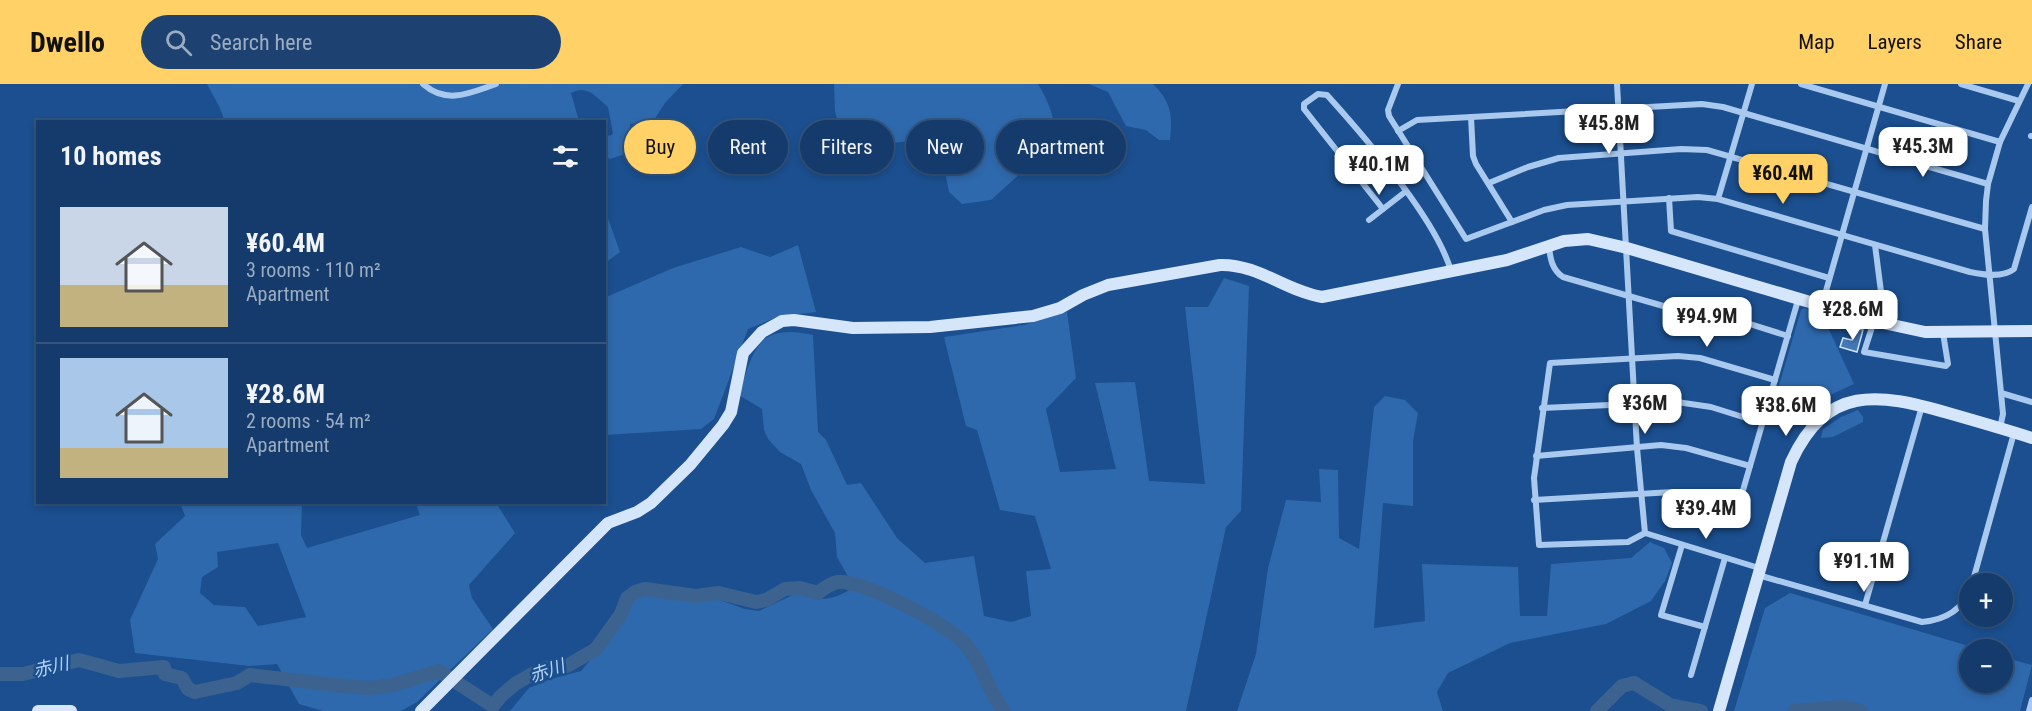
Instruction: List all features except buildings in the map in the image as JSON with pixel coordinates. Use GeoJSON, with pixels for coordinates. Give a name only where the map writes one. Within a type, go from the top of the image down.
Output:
{"type":"FeatureCollection","features":[{"type":"Feature","properties":{"kind":"street"},"geometry":{"type":"LineString","coordinates":[[423,84],[431,91],[450,98],[496,84]]}},
{"type":"Feature","properties":{"kind":"street"},"geometry":{"type":"LineString","coordinates":[[1398,84],[1388,110],[1389,116],[1466,239],[1567,205],[1698,197],[1718,199],[1970,273],[1989,275],[2011,272],[2014,269],[2032,210]]}},
{"type":"Feature","properties":{"kind":"street"},"geometry":{"type":"LineString","coordinates":[[1617,84],[1637,448],[1646,533]]}},
{"type":"Feature","properties":{"kind":"street"},"geometry":{"type":"LineString","coordinates":[[1718,199],[1752,84]]}},
{"type":"Feature","properties":{"kind":"street"},"geometry":{"type":"LineString","coordinates":[[1801,84],[2000,142]]}},
{"type":"Feature","properties":{"kind":"street"},"geometry":{"type":"LineString","coordinates":[[1822,306],[1885,84]]}},
{"type":"Feature","properties":{"kind":"street"},"geometry":{"type":"LineString","coordinates":[[1960,84],[2019,101]]}},
{"type":"Feature","properties":{"kind":"street"},"geometry":{"type":"LineString","coordinates":[[2000,428],[2003,414],[1984,229],[1988,184],[2000,142],[2028,84]]}},
{"type":"Feature","properties":{"kind":"street"},"geometry":{"type":"LineString","coordinates":[[1383,209],[1304,109],[1304,104],[1318,94],[1327,95],[1405,192],[1438,241],[1451,271]]}},
{"type":"Feature","properties":{"kind":"street"},"geometry":{"type":"LineString","coordinates":[[1398,131],[1417,120],[1702,104],[1988,184]]}},
{"type":"Feature","properties":{"kind":"street"},"geometry":{"type":"LineString","coordinates":[[1471,117],[1473,156],[1512,222]]}},
{"type":"Feature","properties":{"kind":"street"},"geometry":{"type":"LineString","coordinates":[[1488,183],[1528,167],[1559,158],[1707,150],[1984,229]]}},
{"type":"Feature","properties":{"kind":"street"},"geometry":{"type":"LineString","coordinates":[[1369,220],[1405,192]]}},
{"type":"Feature","properties":{"kind":"street"},"geometry":{"type":"LineString","coordinates":[[1669,198],[1671,231],[1829,278]]}},
{"type":"Feature","properties":{"kind":"street"},"geometry":{"type":"LineString","coordinates":[[421,711],[608,523],[637,512],[651,503],[690,465],[723,426],[731,412],[743,353],[762,332],[783,321],[794,320],[853,327],[930,327],[1033,316],[1060,308],[1108,285],[1232,264],[1254,270],[1307,295],[1322,297],[1507,260],[1577,239],[1627,248],[1798,300],[1925,332],[2032,331]]}},
{"type":"Feature","properties":{"kind":"street"},"geometry":{"type":"LineString","coordinates":[[1875,245],[1879,322],[1864,352],[1946,366],[1948,364],[1943,333]]}},
{"type":"Feature","properties":{"kind":"street"},"geometry":{"type":"LineString","coordinates":[[1549,246],[1551,260],[1557,273],[1563,277],[1684,312],[1734,319],[1788,336]]}},
{"type":"Feature","properties":{"kind":"street"},"geometry":{"type":"LineString","coordinates":[[1534,500],[1673,492],[1737,511],[1798,300]]}},
{"type":"Feature","properties":{"kind":"street"},"geometry":{"type":"LineString","coordinates":[[1775,380],[1700,358],[1678,356],[1550,363],[1536,456],[1534,500],[1539,545],[1628,542],[1646,533],[1725,558],[1758,572],[1914,620],[1936,620],[1950,615],[1959,607]]}},
{"type":"Feature","properties":{"kind":"street"},"geometry":{"type":"LineString","coordinates":[[2001,393],[2032,402]]}},
{"type":"Feature","properties":{"kind":"street"},"geometry":{"type":"LineString","coordinates":[[1720,707],[1791,462],[1807,432],[1832,411],[1862,399],[1892,398],[2032,438]]}},
{"type":"Feature","properties":{"kind":"street"},"geometry":{"type":"LineString","coordinates":[[1542,408],[1635,402],[1677,402],[1696,404],[1762,423]]}},
{"type":"Feature","properties":{"kind":"street"},"geometry":{"type":"LineString","coordinates":[[1865,605],[1922,406]]}},
{"type":"Feature","properties":{"kind":"street"},"geometry":{"type":"LineString","coordinates":[[1974,573],[2015,432]]}},
{"type":"Feature","properties":{"kind":"street"},"geometry":{"type":"LineString","coordinates":[[1536,456],[1672,446],[1750,466]]}},
{"type":"Feature","properties":{"kind":"street"},"geometry":{"type":"LineString","coordinates":[[1682,545],[1661,615],[1705,627]]}},
{"type":"Feature","properties":{"kind":"street"},"geometry":{"type":"LineString","coordinates":[[1691,675],[1725,558]]}},
{"type":"Feature","properties":{"kind":"street"},"geometry":{"type":"LineString","coordinates":[[2029,711],[2032,700]]}},
{"type":"Feature","properties":{"kind":"street"},"geometry":{"type":"LineString","coordinates":[[38,711],[71,711]]}},
{"type":"Feature","properties":{"kind":"shaded area"},"geometry":{"type":"Polygon","coordinates":[[[207,84],[683,84],[665,103],[654,120],[624,120],[624,154],[610,159],[606,156],[606,137],[613,134],[608,107],[595,96],[582,90],[571,93],[579,120],[224,120],[207,84]]]}},
{"type":"Feature","properties":{"kind":"shaded area"},"geometry":{"type":"Polygon","coordinates":[[[834,84],[1038,84],[1053,120],[996,120],[996,174],[1020,174],[991,200],[962,204],[949,192],[946,174],[984,174],[984,120],[906,120],[906,141],[894,143],[894,120],[838,120],[834,84]]]}},
{"type":"Feature","properties":{"kind":"shaded area"},"geometry":{"type":"Polygon","coordinates":[[[1089,84],[1153,84],[1164,97],[1169,109],[1170,140],[1159,140],[1146,130],[1126,126],[1126,120],[1123,120],[1108,92],[1089,84]]]}},
{"type":"Feature","properties":{"kind":"shaded area"},"geometry":{"type":"Polygon","coordinates":[[[606,213],[620,252],[606,262],[606,213]]]}},
{"type":"Feature","properties":{"kind":"shaded area"},"geometry":{"type":"Polygon","coordinates":[[[798,245],[816,312],[777,317],[748,329],[714,419],[701,429],[606,435],[606,297],[673,268],[741,247],[770,257],[798,245]]]}},
{"type":"Feature","properties":{"kind":"shaded area"},"geometry":{"type":"Polygon","coordinates":[[[1224,278],[1249,286],[1241,511],[1226,527],[1186,711],[510,711],[529,688],[581,671],[613,633],[629,602],[643,593],[661,598],[711,597],[745,609],[759,611],[797,593],[812,598],[826,599],[840,595],[854,587],[837,557],[835,533],[811,490],[801,464],[780,452],[768,439],[764,430],[762,409],[739,395],[754,353],[761,343],[780,333],[794,332],[813,335],[818,432],[826,440],[847,485],[861,483],[897,538],[925,563],[974,556],[984,616],[1011,622],[1031,616],[1026,571],[1051,569],[1035,516],[1000,510],[977,430],[966,426],[944,337],[1024,325],[1067,312],[1076,378],[1046,409],[1060,472],[1116,469],[1095,383],[1135,382],[1149,481],[1205,484],[1185,307],[1208,307],[1224,278]]]}},
{"type":"Feature","properties":{"kind":"shaded area"},"geometry":{"type":"Polygon","coordinates":[[[1804,308],[1821,312],[1854,384],[1826,397],[1804,414],[1776,396],[1801,310],[1804,308]]]}},
{"type":"Feature","properties":{"kind":"shaded area"},"geometry":{"type":"Polygon","coordinates":[[[1385,396],[1405,400],[1418,413],[1413,441],[1413,506],[1383,503],[1374,628],[1425,621],[1422,564],[1518,567],[1520,616],[1547,616],[1551,564],[1631,558],[1650,542],[1664,548],[1672,563],[1665,581],[1651,601],[1606,624],[1510,643],[1448,673],[1437,692],[1443,711],[1237,711],[1256,654],[1268,568],[1286,500],[1321,502],[1319,469],[1338,470],[1339,538],[1359,549],[1374,407],[1385,396]]]}},
{"type":"Feature","properties":{"kind":"shaded area"},"geometry":{"type":"Polygon","coordinates":[[[1858,410],[1863,417],[1863,422],[1833,437],[1821,438],[1823,429],[1841,417],[1858,410]]]}},
{"type":"Feature","properties":{"kind":"shaded area"},"geometry":{"type":"Polygon","coordinates":[[[180,504],[302,504],[301,535],[307,548],[420,515],[416,504],[497,504],[515,533],[469,585],[472,598],[493,629],[417,702],[401,711],[323,711],[299,704],[277,664],[249,666],[135,653],[130,620],[158,559],[155,544],[185,516],[180,504]],[[278,543],[217,552],[218,567],[202,577],[200,593],[214,605],[245,607],[258,626],[306,617],[278,543]]]}},
{"type":"Feature","properties":{"kind":"shaded area"},"geometry":{"type":"Polygon","coordinates":[[[1790,593],[1959,643],[1959,693],[2013,693],[2013,660],[2032,665],[2020,711],[1734,711],[1765,608],[1790,593]]]}},
{"type":"Feature","properties":{"kind":"waterway","name":"赤川"},"geometry":{"type":"LineString","coordinates":[[0,674],[23,674],[79,660],[119,671],[164,667],[165,674],[182,678],[188,689],[195,692],[237,683],[250,675],[371,688],[393,685],[439,671],[493,706],[515,684],[534,673],[550,667],[567,666],[596,649],[621,614],[627,598],[635,592],[645,589],[696,596],[719,593],[756,602],[766,600],[785,589],[800,588],[818,593],[838,582],[850,583],[885,595],[924,615],[955,636],[971,652],[1004,711]]}},
{"type":"Feature","properties":{"kind":"waterway","name":"赤川"},"geometry":{"type":"LineString","coordinates":[[1597,711],[1622,686],[1634,683],[1670,705],[1701,711]]}},
{"type":"Feature","properties":{"kind":"waterway","name":"赤川"},"geometry":{"type":"LineString","coordinates":[[1794,711],[1843,707],[1861,711]]}}]}
